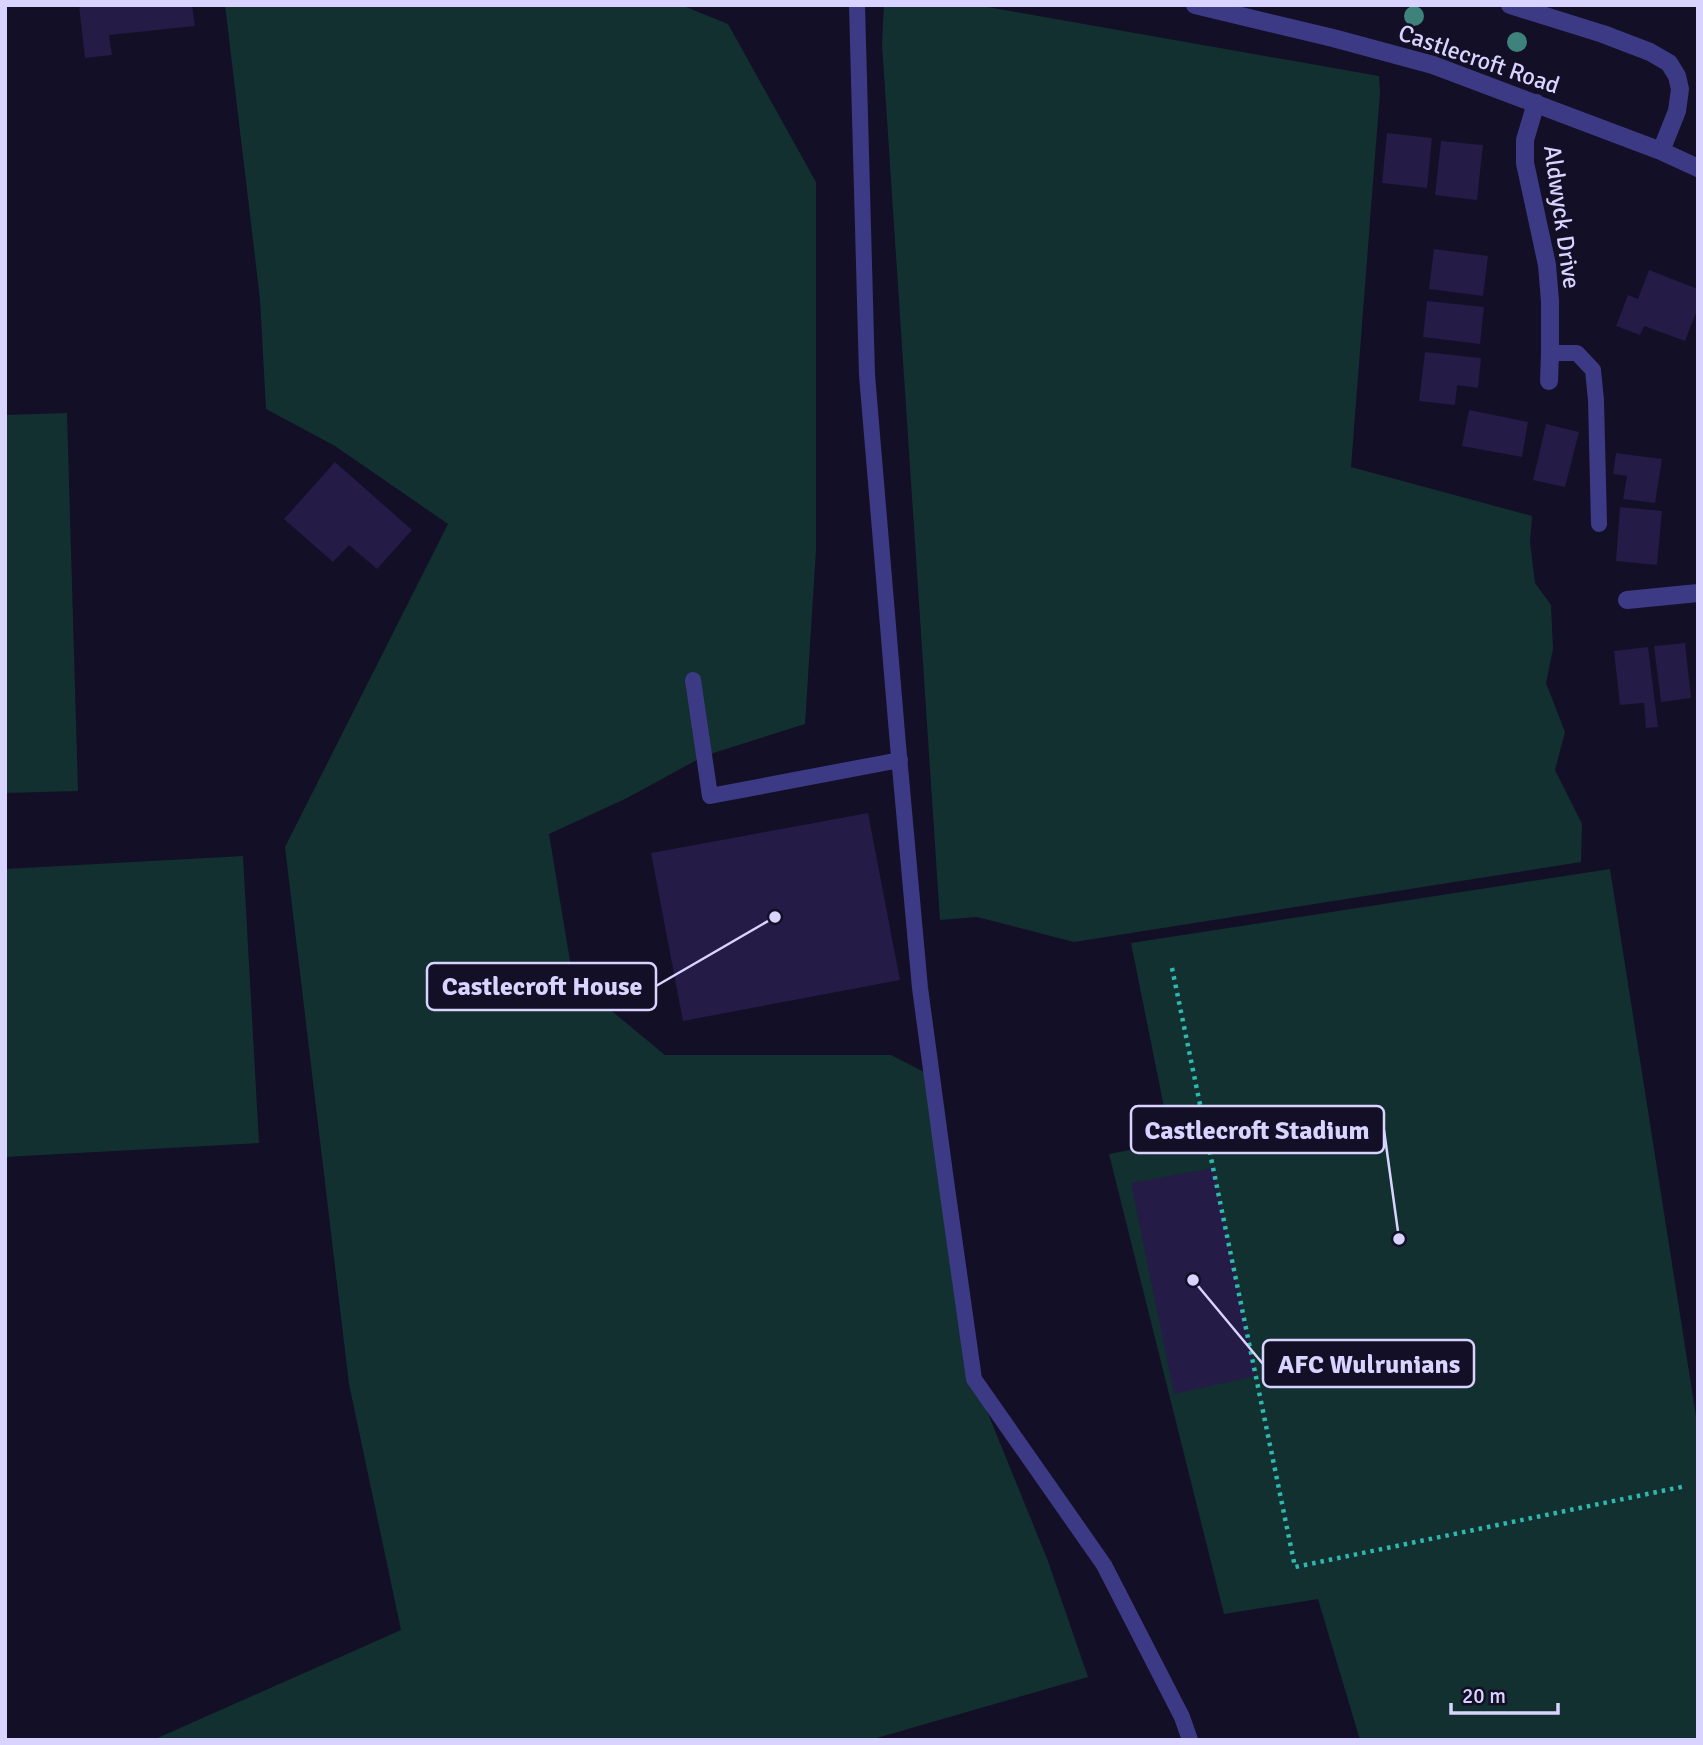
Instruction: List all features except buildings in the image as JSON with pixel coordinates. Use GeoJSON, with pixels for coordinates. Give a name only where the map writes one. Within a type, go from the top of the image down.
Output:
{"type":"FeatureCollection","features":[{"type":"Feature","properties":{"kind":"street","name":"Castlecroft Road"},"geometry":{"type":"LineString","coordinates":[[1195,5],[1433,65],[1698,168]]}},
{"type":"Feature","properties":{"kind":"street"},"geometry":{"type":"LineString","coordinates":[[1510,5],[1603,34],[1650,52],[1669,63],[1677,76],[1680,89],[1677,111],[1661,152]]}},
{"type":"Feature","properties":{"kind":"street","name":"Aldwyck Drive"},"geometry":{"type":"LineString","coordinates":[[1536,103],[1525,140],[1525,163],[1547,265],[1550,301],[1549,381]]}},
{"type":"Feature","properties":{"kind":"street"},"geometry":{"type":"LineString","coordinates":[[1627,600],[1698,593]]}},
{"type":"Feature","properties":{"kind":"lane"},"geometry":{"type":"LineString","coordinates":[[857,5],[867,375],[900,760],[920,988],[975,1379],[1104,1565],[1182,1717],[1190,1740]]}},
{"type":"Feature","properties":{"kind":"lane"},"geometry":{"type":"LineString","coordinates":[[1550,353],[1577,354],[1593,370],[1599,524]]}},
{"type":"Feature","properties":{"kind":"lane"},"geometry":{"type":"LineString","coordinates":[[693,680],[710,796],[900,760]]}},
{"type":"Feature","properties":{"kind":"path"},"geometry":{"type":"LineString","coordinates":[[1171,968],[1295,1567],[1686,1486]]}},
{"type":"Feature","properties":{"kind":"green space"},"geometry":{"type":"Polygon","coordinates":[[[225,5],[681,5],[728,24],[816,182],[816,550],[805,724],[704,756],[627,798],[549,834],[573,979],[665,1055],[891,1055],[930,1075],[974,1379],[1048,1561],[1088,1677],[870,1740],[153,1740],[401,1630],[349,1384],[285,847],[448,524],[335,446],[266,409],[260,299],[225,5]]]}},
{"type":"Feature","properties":{"kind":"green space"},"geometry":{"type":"Polygon","coordinates":[[[884,5],[976,5],[1379,76],[1380,92],[1351,467],[1532,516],[1530,542],[1535,583],[1551,605],[1553,649],[1546,683],[1565,732],[1555,770],[1582,824],[1581,862],[1074,942],[977,917],[940,920],[882,44],[884,5]]]}},
{"type":"Feature","properties":{"kind":"green space"},"geometry":{"type":"Polygon","coordinates":[[[67,413],[78,791],[5,793],[5,415],[67,413]]]}},
{"type":"Feature","properties":{"kind":"green space"},"geometry":{"type":"Polygon","coordinates":[[[243,856],[259,1143],[5,1157],[5,869],[243,856]]]}},
{"type":"Feature","properties":{"kind":"green space"},"geometry":{"type":"Polygon","coordinates":[[[1610,869],[1698,1429],[1698,1740],[1360,1740],[1318,1599],[1224,1614],[1109,1154],[1171,1142],[1131,943],[1610,869]]]}},
{"type":"Feature","properties":{"kind":"place","name":"Castlecroft House"},"geometry":{"type":"Point","coordinates":[775,917]}},
{"type":"Feature","properties":{"kind":"place","name":"Castlecroft Stadium"},"geometry":{"type":"Point","coordinates":[1399,1239]}},
{"type":"Feature","properties":{"kind":"place","name":"AFC Wulrunians"},"geometry":{"type":"Point","coordinates":[1193,1280]}}]}
